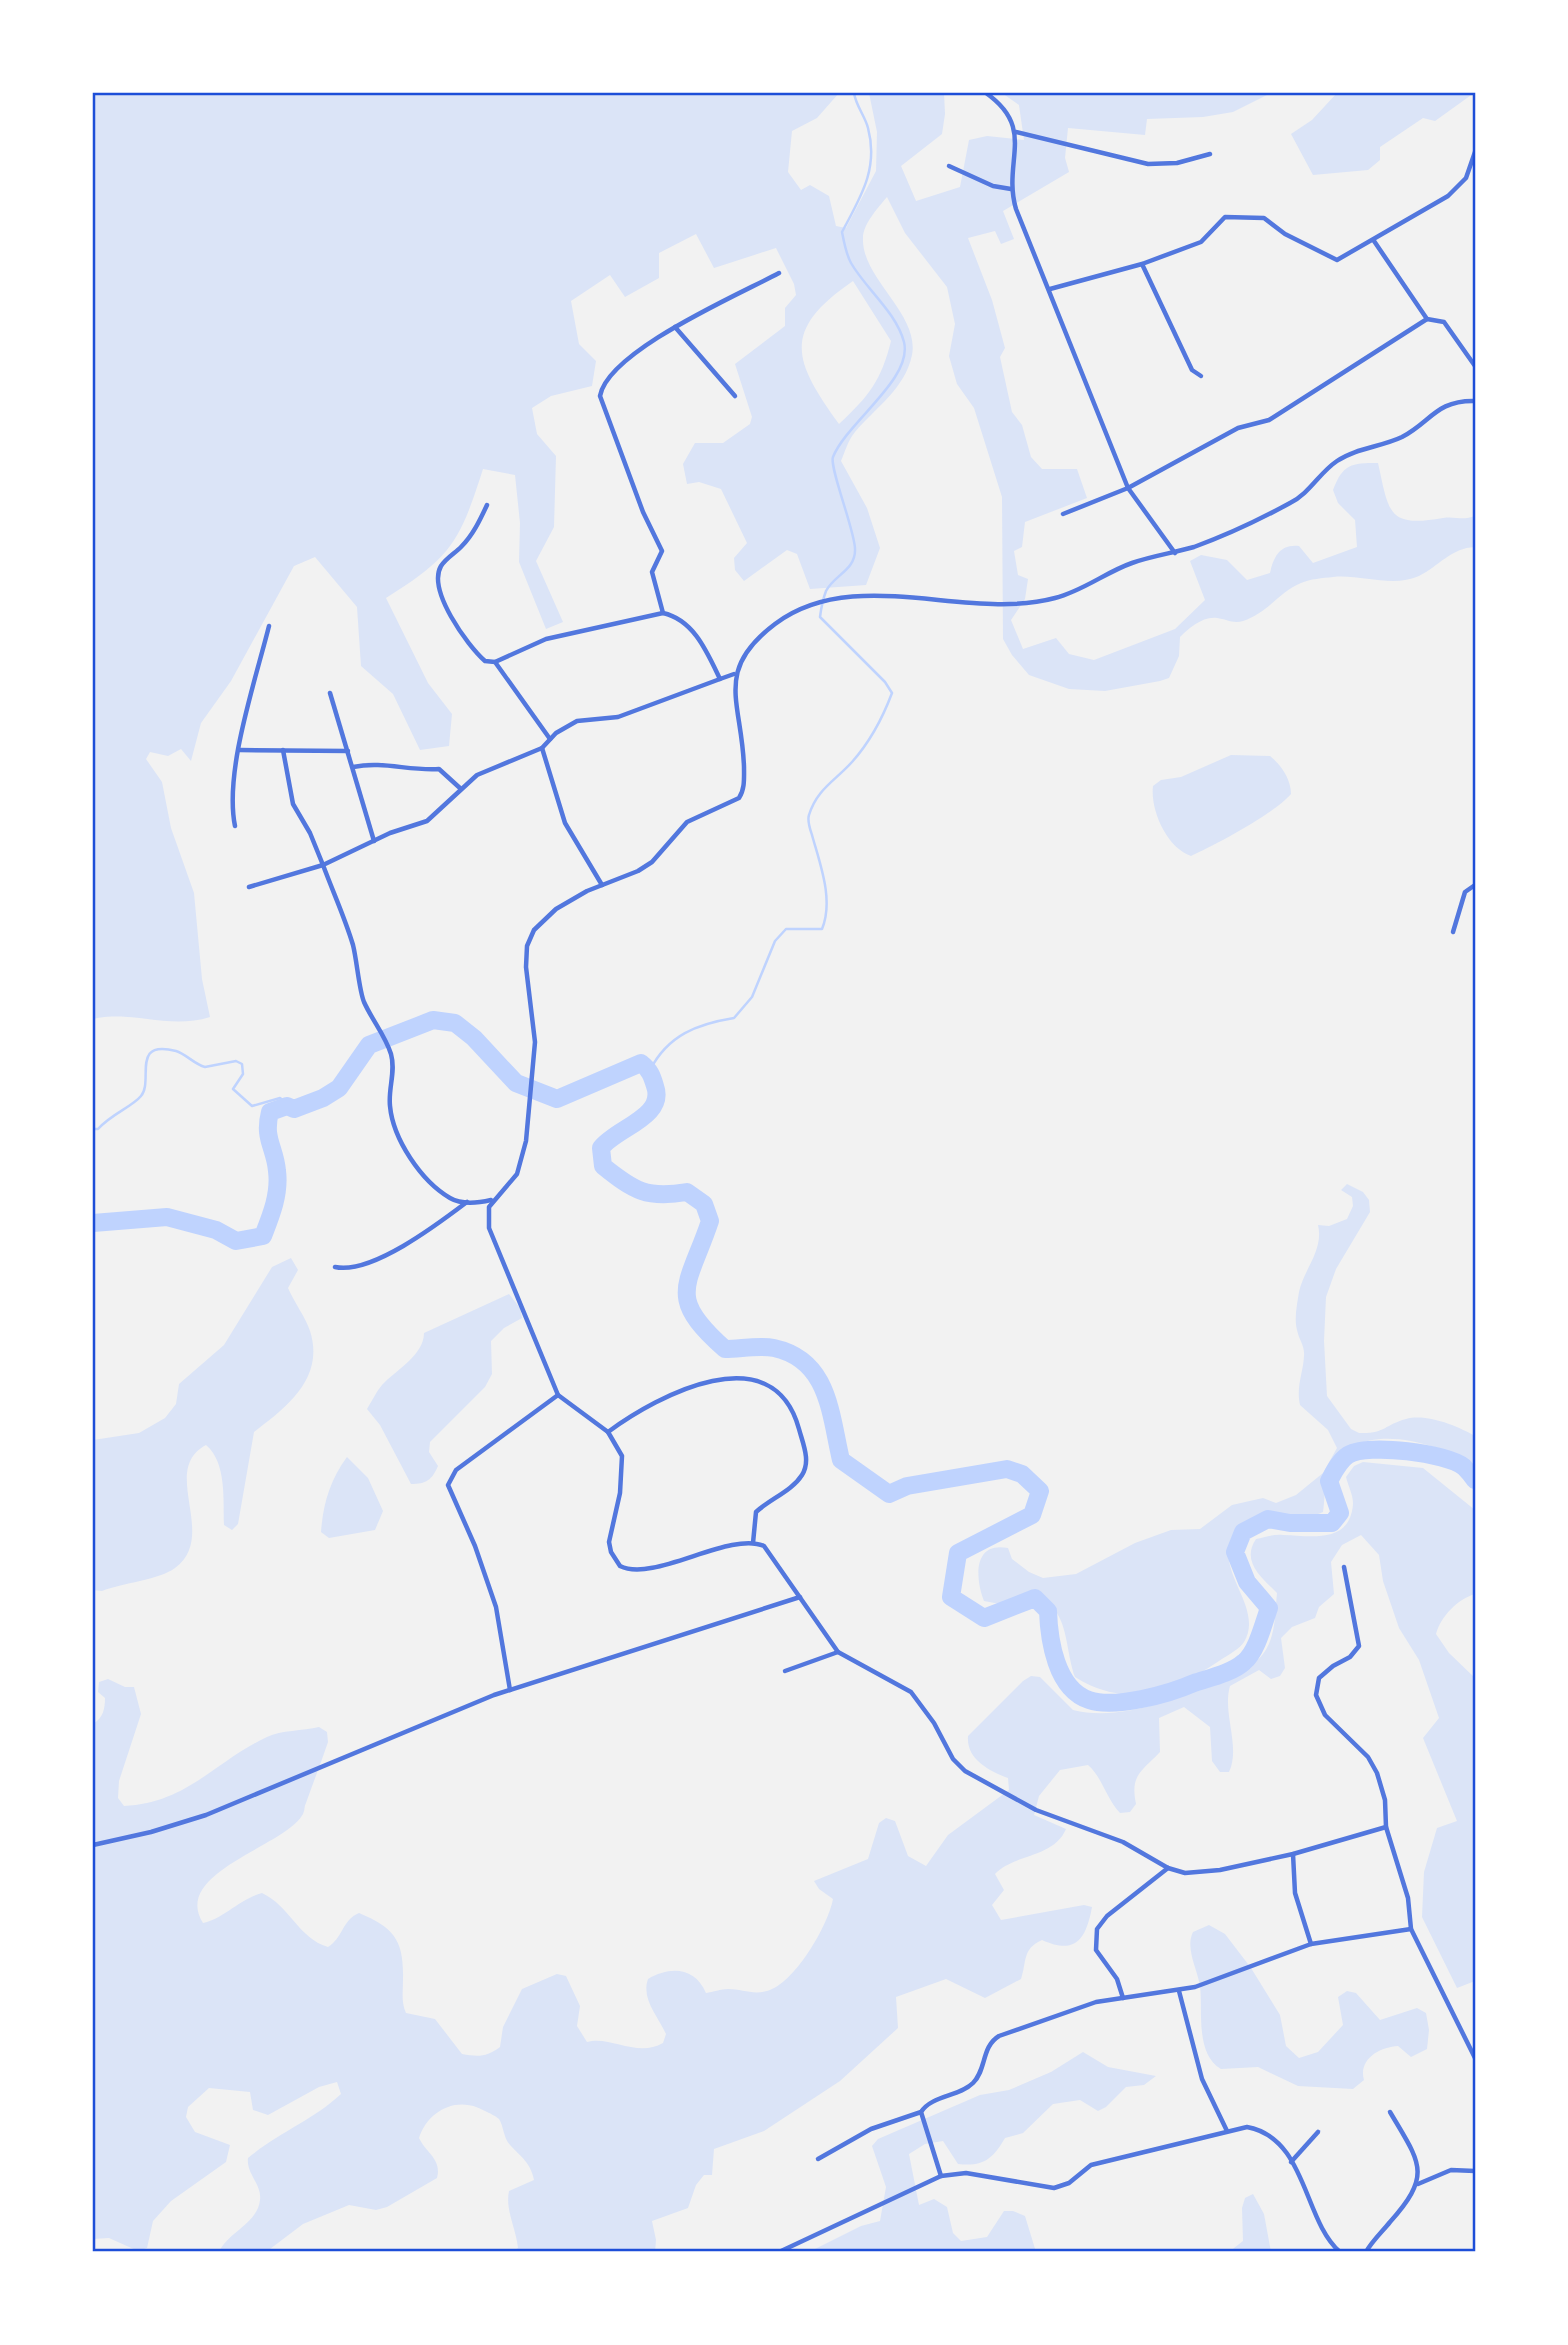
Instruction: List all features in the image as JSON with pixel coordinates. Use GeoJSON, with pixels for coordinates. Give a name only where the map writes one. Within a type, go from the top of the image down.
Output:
{"type":"FeatureCollection","features":[{"type":"Feature","properties":{"kind":"street"},"geometry":{"type":"LineString","coordinates":[[986,93],[1003,107],[1016,132],[1011,189],[1030,245],[1128,488],[1175,552]]}},
{"type":"Feature","properties":{"kind":"street"},"geometry":{"type":"LineString","coordinates":[[1016,132],[1148,163],[1177,163],[1210,154]]}},
{"type":"Feature","properties":{"kind":"street"},"geometry":{"type":"LineString","coordinates":[[1050,289],[1142,264],[1201,242],[1225,217],[1264,218],[1285,234],[1338,260],[1448,196],[1466,178],[1475,152]]}},
{"type":"Feature","properties":{"kind":"street"},"geometry":{"type":"LineString","coordinates":[[948,166],[993,186],[1011,189]]}},
{"type":"Feature","properties":{"kind":"street"},"geometry":{"type":"LineString","coordinates":[[1374,241],[1426,319]]}},
{"type":"Feature","properties":{"kind":"street"},"geometry":{"type":"LineString","coordinates":[[1142,264],[1192,371],[1201,376]]}},
{"type":"Feature","properties":{"kind":"street"},"geometry":{"type":"LineString","coordinates":[[663,613],[652,572],[662,551],[643,512],[600,396],[602,386],[611,372],[675,327],[779,273]]}},
{"type":"Feature","properties":{"kind":"street"},"geometry":{"type":"LineString","coordinates":[[1063,514],[1128,488],[1238,428],[1269,420],[1426,319],[1444,322],[1475,366]]}},
{"type":"Feature","properties":{"kind":"street"},"geometry":{"type":"LineString","coordinates":[[675,327],[735,396]]}},
{"type":"Feature","properties":{"kind":"street"},"geometry":{"type":"LineString","coordinates":[[1386,1827],[1293,1854],[1203,1873],[1185,1873],[1168,1868],[1123,1842],[1035,1810],[965,1771],[953,1759],[934,1723],[911,1692],[838,1652],[771,1552],[753,1543],[637,1569],[620,1566],[611,1552],[609,1542],[620,1493],[622,1456],[608,1432],[558,1395],[489,1228],[488,1217],[492,1199],[517,1174],[526,1141],[534,1029],[526,967],[527,946],[534,930],[556,909],[652,862],[687,822],[739,798],[744,785],[744,755],[734,674],[746,652],[758,639],[794,611],[811,605],[860,597],[988,603],[1042,601],[1070,593],[1130,563],[1221,537],[1304,495],[1335,463],[1403,436],[1440,407],[1459,401],[1475,401]]}},
{"type":"Feature","properties":{"kind":"street"},"geometry":{"type":"LineString","coordinates":[[487,505],[469,538],[442,564],[438,581],[452,619],[485,661],[495,662],[546,639],[663,613],[675,616],[694,633],[720,679]]}},
{"type":"Feature","properties":{"kind":"street"},"geometry":{"type":"LineString","coordinates":[[235,826],[230,802],[269,626]]}},
{"type":"Feature","properties":{"kind":"street"},"geometry":{"type":"LineString","coordinates":[[495,662],[550,739]]}},
{"type":"Feature","properties":{"kind":"street"},"geometry":{"type":"LineString","coordinates":[[249,887],[323,865],[373,841],[427,821],[461,789],[493,766],[542,747],[577,721],[618,717],[734,674]]}},
{"type":"Feature","properties":{"kind":"street"},"geometry":{"type":"LineString","coordinates":[[330,693],[373,841]]}},
{"type":"Feature","properties":{"kind":"street"},"geometry":{"type":"LineString","coordinates":[[542,747],[565,824],[601,885]]}},
{"type":"Feature","properties":{"kind":"street"},"geometry":{"type":"LineString","coordinates":[[240,750],[348,751]]}},
{"type":"Feature","properties":{"kind":"street"},"geometry":{"type":"LineString","coordinates":[[283,750],[293,804],[310,833],[352,942],[363,1001],[380,1026],[391,1054],[394,1070],[390,1085],[390,1108],[405,1149],[451,1199],[467,1202],[492,1199]]}},
{"type":"Feature","properties":{"kind":"street"},"geometry":{"type":"LineString","coordinates":[[353,767],[381,763],[415,770],[439,769],[461,789]]}},
{"type":"Feature","properties":{"kind":"street"},"geometry":{"type":"LineString","coordinates":[[1453,932],[1465,892],[1475,885]]}},
{"type":"Feature","properties":{"kind":"street"},"geometry":{"type":"LineString","coordinates":[[335,1267],[353,1268],[399,1248],[467,1202]]}},
{"type":"Feature","properties":{"kind":"street"},"geometry":{"type":"LineString","coordinates":[[608,1432],[654,1402],[716,1380],[744,1378],[776,1390],[791,1406],[797,1420],[807,1457],[806,1467],[797,1481],[757,1511],[753,1543]]}},
{"type":"Feature","properties":{"kind":"street"},"geometry":{"type":"LineString","coordinates":[[510,1690],[496,1607],[475,1546],[448,1485],[456,1470],[558,1395]]}},
{"type":"Feature","properties":{"kind":"street"},"geometry":{"type":"LineString","coordinates":[[1344,1567],[1359,1646],[1350,1657],[1319,1678],[1316,1695],[1325,1715],[1368,1757],[1377,1773],[1385,1800],[1386,1827],[1402,1874],[1411,1929],[1475,2058]]}},
{"type":"Feature","properties":{"kind":"street"},"geometry":{"type":"LineString","coordinates":[[93,1845],[151,1832],[206,1815],[510,1690],[800,1597]]}},
{"type":"Feature","properties":{"kind":"street"},"geometry":{"type":"LineString","coordinates":[[785,1671],[838,1652]]}},
{"type":"Feature","properties":{"kind":"street"},"geometry":{"type":"LineString","coordinates":[[1293,1854],[1293,1887],[1311,1944]]}},
{"type":"Feature","properties":{"kind":"street"},"geometry":{"type":"LineString","coordinates":[[1123,1998],[1117,1979],[1096,1951],[1097,1929],[1107,1916],[1168,1868]]}},
{"type":"Feature","properties":{"kind":"street"},"geometry":{"type":"LineString","coordinates":[[818,2159],[871,2129],[920,2112],[926,2105],[971,2085],[978,2077],[988,2044],[999,2036],[1078,2007],[1179,1991],[1226,1978],[1311,1944],[1411,1929]]}},
{"type":"Feature","properties":{"kind":"street"},"geometry":{"type":"LineString","coordinates":[[1179,1991],[1202,2079],[1227,2131]]}},
{"type":"Feature","properties":{"kind":"street"},"geometry":{"type":"LineString","coordinates":[[920,2112],[941,2176]]}},
{"type":"Feature","properties":{"kind":"street"},"geometry":{"type":"LineString","coordinates":[[1366,2252],[1407,2204],[1417,2185],[1419,2172],[1415,2158],[1390,2112]]}},
{"type":"Feature","properties":{"kind":"street"},"geometry":{"type":"LineString","coordinates":[[779,2252],[941,2176],[966,2173],[1054,2189],[1069,2183],[1091,2165],[1227,2131],[1255,2128],[1269,2138],[1291,2162],[1328,2237],[1340,2252]]}},
{"type":"Feature","properties":{"kind":"street"},"geometry":{"type":"LineString","coordinates":[[1291,2162],[1318,2132]]}},
{"type":"Feature","properties":{"kind":"street"},"geometry":{"type":"LineString","coordinates":[[1417,2185],[1451,2169],[1475,2171]]}},
{"type":"Feature","properties":{"kind":"shaded area"},"geometry":{"type":"Polygon","coordinates":[[[93,93],[839,93],[817,118],[792,131],[788,172],[801,190],[810,185],[829,196],[836,226],[846,228],[876,171],[877,132],[869,93],[944,93],[942,134],[901,166],[916,201],[960,187],[969,140],[987,136],[1024,140],[1019,105],[1002,93],[1271,93],[1233,112],[1203,117],[1147,119],[1145,135],[1068,128],[1065,158],[1069,172],[1003,211],[1014,239],[1001,244],[995,231],[968,238],[992,300],[1005,348],[1000,357],[1012,412],[1022,425],[1031,457],[1042,469],[1077,469],[1087,498],[1025,522],[1022,547],[1014,551],[1018,575],[1028,579],[1025,599],[1011,620],[1023,649],[1056,638],[1069,654],[1094,660],[1175,629],[1205,600],[1190,561],[1201,555],[1227,560],[1247,580],[1270,573],[1276,556],[1287,547],[1299,546],[1313,563],[1357,547],[1355,520],[1338,503],[1333,490],[1340,475],[1355,465],[1378,463],[1389,505],[1401,518],[1425,521],[1475,516],[1475,547],[1459,551],[1419,576],[1409,579],[1387,581],[1333,577],[1312,580],[1287,591],[1260,613],[1243,621],[1212,618],[1202,621],[1180,637],[1179,656],[1169,678],[1160,681],[1105,691],[1069,689],[1029,675],[1003,639],[1002,497],[974,408],[957,384],[949,356],[955,324],[947,287],[905,233],[887,197],[865,227],[865,253],[907,325],[912,340],[912,355],[903,378],[853,435],[841,461],[867,508],[880,548],[866,585],[810,589],[797,554],[787,550],[744,581],[735,570],[734,558],[747,543],[721,489],[699,482],[687,484],[683,464],[695,443],[723,443],[750,424],[752,417],[735,364],[785,326],[785,308],[796,295],[794,284],[776,248],[714,268],[696,234],[659,253],[659,278],[625,297],[610,275],[571,301],[579,344],[596,361],[592,386],[551,396],[532,408],[537,434],[556,456],[554,527],[536,561],[563,622],[546,629],[519,562],[520,523],[515,475],[483,469],[460,531],[451,545],[426,571],[386,598],[428,683],[452,714],[449,746],[420,750],[393,694],[361,666],[357,607],[315,557],[294,566],[231,681],[201,723],[191,761],[181,749],[168,756],[150,752],[146,759],[162,782],[171,828],[194,893],[202,979],[210,1017],[180,1022],[122,1017],[93,1019],[93,93]],[[853,281],[814,316],[805,332],[802,348],[804,364],[812,382],[839,424],[872,387],[883,367],[891,341],[853,281]]]}},
{"type":"Feature","properties":{"kind":"shaded area"},"geometry":{"type":"Polygon","coordinates":[[[1337,93],[1474,93],[1435,121],[1423,118],[1380,147],[1380,160],[1368,170],[1313,175],[1291,134],[1312,120],[1337,93]]]}},
{"type":"Feature","properties":{"kind":"shaded area"},"geometry":{"type":"Polygon","coordinates":[[[1231,755],[1270,756],[1285,773],[1291,794],[1258,820],[1229,837],[1191,856],[1182,852],[1168,837],[1157,817],[1153,786],[1161,780],[1181,777],[1231,755]]]}},
{"type":"Feature","properties":{"kind":"shaded area"},"geometry":{"type":"Polygon","coordinates":[[[1347,1184],[1363,1192],[1369,1200],[1370,1212],[1336,1269],[1326,1297],[1324,1341],[1327,1396],[1351,1429],[1359,1433],[1374,1432],[1399,1421],[1414,1418],[1432,1419],[1460,1428],[1475,1436],[1475,1464],[1418,1442],[1376,1439],[1357,1445],[1341,1456],[1329,1474],[1323,1512],[1302,1516],[1255,1518],[1237,1529],[1230,1543],[1229,1557],[1248,1614],[1249,1628],[1239,1647],[1202,1672],[1148,1693],[1112,1692],[1094,1687],[1075,1677],[1059,1616],[1043,1598],[1029,1591],[1000,1604],[984,1601],[978,1572],[983,1556],[988,1550],[997,1547],[1008,1548],[1012,1559],[1029,1572],[1043,1578],[1076,1574],[1135,1543],[1171,1530],[1200,1529],[1232,1505],[1263,1498],[1276,1503],[1296,1495],[1323,1473],[1337,1448],[1328,1430],[1300,1405],[1299,1386],[1304,1352],[1297,1330],[1296,1311],[1301,1284],[1318,1243],[1318,1225],[1329,1226],[1347,1219],[1353,1206],[1352,1197],[1341,1190],[1347,1184]]]}},
{"type":"Feature","properties":{"kind":"shaded area"},"geometry":{"type":"Polygon","coordinates":[[[291,1258],[298,1270],[288,1288],[310,1331],[312,1363],[300,1390],[254,1432],[238,1524],[232,1530],[224,1525],[221,1472],[213,1453],[206,1445],[193,1456],[188,1470],[192,1539],[187,1555],[175,1568],[160,1576],[102,1591],[93,1590],[93,1440],[139,1433],[165,1418],[176,1404],[179,1384],[224,1345],[272,1267],[291,1258]]]}},
{"type":"Feature","properties":{"kind":"shaded area"},"geometry":{"type":"Polygon","coordinates":[[[509,1294],[520,1308],[522,1318],[504,1328],[491,1341],[492,1374],[485,1387],[430,1442],[429,1452],[438,1466],[433,1475],[425,1482],[411,1484],[380,1425],[367,1409],[382,1385],[414,1355],[423,1341],[424,1333],[509,1294]]]}},
{"type":"Feature","properties":{"kind":"shaded area"},"geometry":{"type":"Polygon","coordinates":[[[347,1457],[368,1478],[383,1511],[375,1530],[329,1538],[321,1532],[326,1502],[336,1474],[347,1457]]]}},
{"type":"Feature","properties":{"kind":"shaded area"},"geometry":{"type":"Polygon","coordinates":[[[1363,1462],[1423,1468],[1475,1510],[1475,1594],[1451,1609],[1436,1634],[1449,1653],[1475,1678],[1475,1981],[1457,1988],[1422,1917],[1424,1872],[1437,1828],[1457,1821],[1423,1738],[1439,1718],[1419,1660],[1399,1628],[1383,1581],[1379,1555],[1361,1535],[1342,1545],[1331,1562],[1334,1594],[1319,1607],[1315,1618],[1292,1627],[1281,1638],[1285,1668],[1280,1676],[1271,1679],[1259,1670],[1230,1686],[1228,1707],[1233,1752],[1229,1772],[1220,1772],[1212,1761],[1210,1727],[1184,1707],[1159,1718],[1160,1752],[1136,1780],[1136,1804],[1130,1812],[1120,1813],[1088,1765],[1060,1770],[1039,1796],[1034,1815],[1066,1829],[1060,1838],[1043,1851],[1012,1863],[995,1874],[1004,1890],[992,1905],[1001,1920],[1084,1905],[1092,1907],[1086,1928],[1077,1942],[1063,1946],[1042,1940],[1028,1952],[1021,1979],[985,1998],[946,1979],[896,1997],[898,2028],[840,2081],[764,2131],[714,2149],[712,2175],[704,2175],[696,2185],[688,2208],[652,2221],[656,2240],[655,2252],[512,2252],[518,2248],[508,2205],[509,2191],[534,2180],[532,2174],[525,2161],[508,2142],[499,2119],[475,2106],[455,2105],[445,2108],[429,2120],[419,2138],[435,2161],[437,2178],[387,2207],[376,2210],[349,2205],[303,2224],[266,2252],[219,2252],[258,2208],[259,2189],[249,2169],[248,2158],[319,2112],[341,2094],[337,2082],[319,2087],[268,2115],[253,2110],[250,2092],[209,2088],[188,2107],[186,2117],[195,2132],[230,2145],[226,2162],[171,2201],[153,2221],[147,2248],[138,2251],[109,2238],[93,2239],[93,1724],[103,1713],[105,1706],[105,1698],[98,1692],[99,1682],[108,1679],[125,1687],[134,1687],[141,1714],[119,1781],[118,1798],[124,1806],[146,1803],[183,1789],[248,1747],[273,1735],[319,1727],[327,1732],[328,1742],[303,1814],[275,1838],[216,1875],[203,1889],[197,1905],[203,1923],[262,1893],[280,1906],[309,1937],[328,1947],[353,1916],[359,1913],[381,1924],[395,1938],[402,1955],[403,2001],[406,2013],[435,2019],[462,2054],[482,2055],[500,2047],[503,2027],[522,1989],[557,1974],[566,1976],[580,2006],[577,2026],[587,2042],[605,2041],[634,2047],[653,2047],[663,2043],[666,2034],[651,2007],[646,1986],[648,1979],[665,1972],[681,1971],[695,1978],[706,1993],[728,1989],[762,1992],[777,1986],[808,1952],[830,1910],[833,1899],[819,1889],[814,1881],[868,1859],[879,1823],[886,1818],[895,1821],[908,1856],[926,1866],[948,1835],[1009,1790],[1008,1778],[986,1768],[975,1758],[968,1744],[968,1736],[1023,1681],[1031,1676],[1040,1677],[1073,1710],[1108,1713],[1163,1702],[1252,1665],[1263,1654],[1273,1633],[1277,1593],[1259,1575],[1252,1562],[1252,1547],[1256,1539],[1276,1535],[1317,1536],[1337,1532],[1345,1526],[1353,1504],[1346,1477],[1354,1466],[1363,1462]]]}},
{"type":"Feature","properties":{"kind":"shaded area"},"geometry":{"type":"Polygon","coordinates":[[[1209,1925],[1225,1934],[1251,1968],[1280,2015],[1286,2046],[1299,2058],[1318,2052],[1343,2025],[1338,1997],[1347,1991],[1356,1993],[1380,2020],[1417,2008],[1426,2013],[1429,2030],[1427,2049],[1411,2057],[1398,2046],[1378,2052],[1367,2060],[1364,2080],[1353,2089],[1298,2086],[1258,2067],[1221,2069],[1207,2053],[1204,2043],[1200,1986],[1190,1945],[1193,1932],[1209,1925]]]}},
{"type":"Feature","properties":{"kind":"shaded area"},"geometry":{"type":"Polygon","coordinates":[[[1083,2052],[1108,2067],[1156,2076],[1144,2085],[1126,2087],[1106,2107],[1098,2111],[1080,2100],[1053,2104],[1023,2133],[1005,2138],[996,2151],[981,2163],[958,2164],[943,2141],[925,2144],[909,2154],[919,2205],[934,2199],[947,2207],[953,2233],[961,2241],[987,2237],[1004,2211],[1013,2211],[1025,2216],[1036,2252],[809,2252],[861,2226],[880,2221],[886,2187],[872,2146],[878,2139],[980,2095],[1009,2090],[1051,2072],[1083,2052]]]}},
{"type":"Feature","properties":{"kind":"shaded area"},"geometry":{"type":"Polygon","coordinates":[[[1253,2194],[1264,2214],[1271,2252],[1229,2252],[1243,2241],[1242,2208],[1245,2198],[1253,2194]]]}},
{"type":"Feature","properties":{"kind":"waterway"},"geometry":{"type":"LineString","coordinates":[[650,1070],[666,1048],[685,1033],[734,1018],[752,997],[775,941],[786,929],[822,929],[827,906],[826,894],[809,825],[809,815],[817,798],[864,747],[892,693],[885,682],[820,617],[826,591],[852,562],[855,549],[833,457],[851,429],[899,371],[904,356],[904,342],[900,331],[851,263],[842,232],[866,183],[871,157],[868,128],[854,93]]}},
{"type":"Feature","properties":{"kind":"waterway"},"geometry":{"type":"LineString","coordinates":[[93,1223],[167,1217],[216,1230],[236,1241],[263,1236],[272,1213],[278,1180],[268,1129],[270,1112],[287,1106],[294,1109],[323,1098],[339,1088],[369,1045],[433,1020],[455,1023],[474,1038],[516,1083],[557,1099],[641,1063],[647,1068],[655,1086],[653,1106],[647,1114],[601,1148],[603,1166],[624,1182],[642,1191],[661,1194],[687,1192],[704,1204],[710,1221],[689,1277],[687,1290],[688,1303],[694,1316],[725,1349],[774,1348],[792,1354],[806,1364],[824,1391],[841,1460],[889,1494],[907,1486],[1007,1469],[1022,1474],[1040,1491],[1032,1515],[958,1553],[951,1597],[984,1618],[1035,1598],[1048,1611],[1050,1636],[1062,1675],[1069,1686],[1089,1700],[1113,1703],[1157,1696],[1227,1672],[1244,1662],[1256,1645],[1269,1608],[1247,1582],[1235,1552],[1243,1532],[1268,1519],[1290,1523],[1332,1523],[1340,1513],[1329,1481],[1339,1463],[1348,1455],[1372,1450],[1425,1454],[1455,1462],[1464,1467],[1475,1480]]}},
{"type":"Feature","properties":{"kind":"waterway"},"geometry":{"type":"LineString","coordinates":[[93,1129],[98,1129],[141,1096],[148,1056],[153,1051],[162,1049],[180,1052],[205,1067],[236,1061],[242,1064],[243,1074],[233,1089],[252,1106],[280,1098],[294,1109]]}}]}
